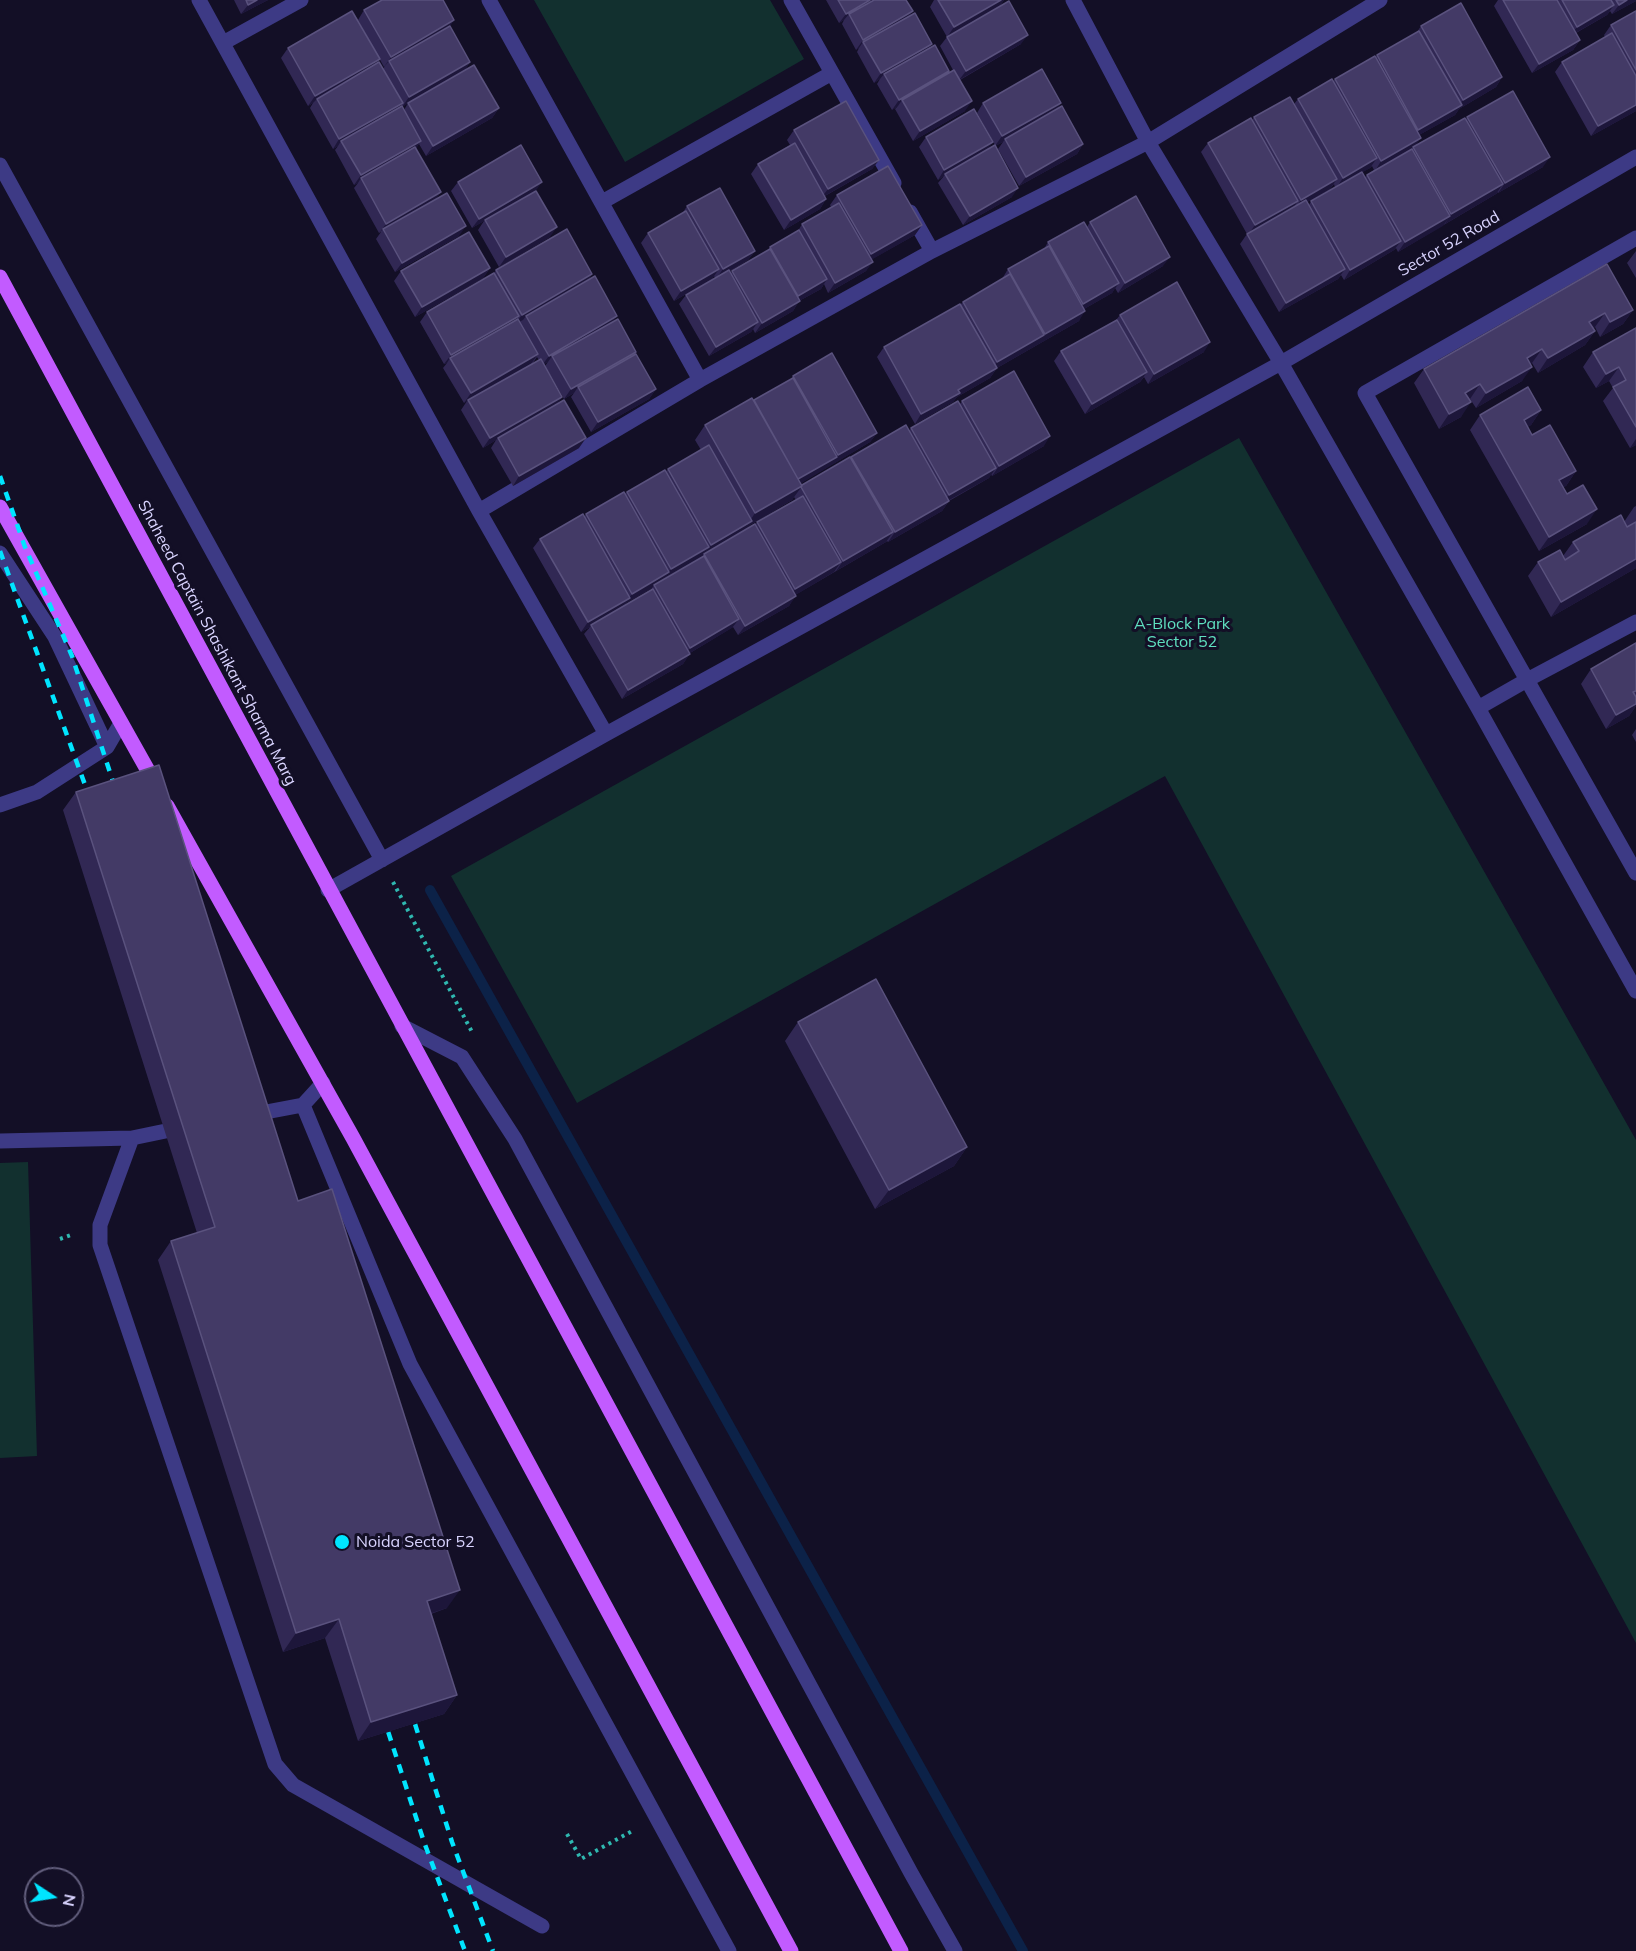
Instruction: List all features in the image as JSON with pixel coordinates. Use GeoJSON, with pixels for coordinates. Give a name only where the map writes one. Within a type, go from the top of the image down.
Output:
{"type":"FeatureCollection","features":[{"type":"Feature","properties":{"kind":"main road","name":"Shaheed Captain Shashikant Sharma Marg"},"geometry":{"type":"LineString","coordinates":[[0,277],[901,1951]]}},
{"type":"Feature","properties":{"kind":"main road"},"geometry":{"type":"LineString","coordinates":[[0,507],[323,1083],[792,1951]]}},
{"type":"Feature","properties":{"kind":"street"},"geometry":{"type":"LineString","coordinates":[[199,0],[479,511],[606,734]]}},
{"type":"Feature","properties":{"kind":"street"},"geometry":{"type":"LineString","coordinates":[[223,43],[301,0]]}},
{"type":"Feature","properties":{"kind":"street"},"geometry":{"type":"LineString","coordinates":[[489,0],[700,380]]}},
{"type":"Feature","properties":{"kind":"street"},"geometry":{"type":"LineString","coordinates":[[791,0],[932,251]]}},
{"type":"Feature","properties":{"kind":"street"},"geometry":{"type":"LineString","coordinates":[[1073,0],[1148,142],[1281,363],[1636,991]]}},
{"type":"Feature","properties":{"kind":"street"},"geometry":{"type":"LineString","coordinates":[[479,511],[700,380],[932,251],[1148,142],[1363,4],[1380,0]]}},
{"type":"Feature","properties":{"kind":"street"},"geometry":{"type":"LineString","coordinates":[[602,202],[832,73]]}},
{"type":"Feature","properties":{"kind":"street","name":"Sector 52 Road"},"geometry":{"type":"LineString","coordinates":[[328,890],[606,734],[1281,363],[1636,157]]}},
{"type":"Feature","properties":{"kind":"street"},"geometry":{"type":"LineString","coordinates":[[0,165],[381,860]]}},
{"type":"Feature","properties":{"kind":"street"},"geometry":{"type":"LineString","coordinates":[[1636,238],[1365,393],[1636,873]]}},
{"type":"Feature","properties":{"kind":"street"},"geometry":{"type":"LineString","coordinates":[[0,553],[55,636],[107,747]]}},
{"type":"Feature","properties":{"kind":"street"},"geometry":{"type":"LineString","coordinates":[[1478,708],[1636,622]]}},
{"type":"Feature","properties":{"kind":"street"},"geometry":{"type":"LineString","coordinates":[[0,805],[37,792],[107,747],[121,723]]}},
{"type":"Feature","properties":{"kind":"street"},"geometry":{"type":"LineString","coordinates":[[402,1026],[462,1057],[515,1139],[955,1951]]}},
{"type":"Feature","properties":{"kind":"street"},"geometry":{"type":"LineString","coordinates":[[234,1118],[303,1105],[323,1083]]}},
{"type":"Feature","properties":{"kind":"street"},"geometry":{"type":"LineString","coordinates":[[303,1105],[410,1364],[729,1951]]}},
{"type":"Feature","properties":{"kind":"street"},"geometry":{"type":"LineString","coordinates":[[0,1142],[132,1138],[200,1124]]}},
{"type":"Feature","properties":{"kind":"street"},"geometry":{"type":"LineString","coordinates":[[132,1138],[100,1225],[100,1245],[275,1764],[293,1785],[542,1926]]}},
{"type":"Feature","properties":{"kind":"path"},"geometry":{"type":"LineString","coordinates":[[567,1834],[580,1859],[656,1818]]}},
{"type":"Feature","properties":{"kind":"green space"},"geometry":{"type":"Polygon","coordinates":[[[534,0],[770,0],[804,59],[625,162],[534,0]]]}},
{"type":"Feature","properties":{"kind":"green space","name":"A-Block Park Sector 52"},"geometry":{"type":"Polygon","coordinates":[[[1239,438],[1636,1140],[1636,1643],[1165,776],[577,1103],[451,876],[1239,438]]]}},
{"type":"Feature","properties":{"kind":"green space"},"geometry":{"type":"Polygon","coordinates":[[[28,1162],[37,1456],[0,1458],[0,1163],[28,1162]]]}},
{"type":"Feature","properties":{"kind":"building"},"geometry":{"type":"Polygon","coordinates":[[[246,0],[257,0],[248,5],[246,0]]]}},
{"type":"Feature","properties":{"kind":"building"},"geometry":{"type":"Polygon","coordinates":[[[382,0],[443,0],[454,20],[391,57],[364,10],[382,0]]]}},
{"type":"Feature","properties":{"kind":"building"},"geometry":{"type":"Polygon","coordinates":[[[838,0],[870,0],[846,14],[838,0]]]}},
{"type":"Feature","properties":{"kind":"building"},"geometry":{"type":"Polygon","coordinates":[[[874,0],[906,0],[913,11],[863,40],[849,14],[874,0]]]}},
{"type":"Feature","properties":{"kind":"building"},"geometry":{"type":"Polygon","coordinates":[[[938,0],[1001,0],[954,27],[938,0]]]}},
{"type":"Feature","properties":{"kind":"building"},"geometry":{"type":"Polygon","coordinates":[[[1503,0],[1557,0],[1580,40],[1539,64],[1503,0]]]}},
{"type":"Feature","properties":{"kind":"building"},"geometry":{"type":"Polygon","coordinates":[[[1562,0],[1611,0],[1614,5],[1577,27],[1562,0]]]}},
{"type":"Feature","properties":{"kind":"building"},"geometry":{"type":"Polygon","coordinates":[[[1616,0],[1627,0],[1619,5],[1616,0]]]}},
{"type":"Feature","properties":{"kind":"building"},"geometry":{"type":"Polygon","coordinates":[[[1009,1],[1028,35],[966,71],[947,37],[1009,1]]]}},
{"type":"Feature","properties":{"kind":"building"},"geometry":{"type":"Polygon","coordinates":[[[1461,3],[1502,77],[1463,100],[1421,26],[1461,3]]]}},
{"type":"Feature","properties":{"kind":"building"},"geometry":{"type":"Polygon","coordinates":[[[352,11],[380,59],[315,96],[288,48],[352,11]]]}},
{"type":"Feature","properties":{"kind":"building"},"geometry":{"type":"Polygon","coordinates":[[[1636,11],[1636,70],[1611,25],[1636,11]]]}},
{"type":"Feature","properties":{"kind":"building"},"geometry":{"type":"Polygon","coordinates":[[[915,13],[932,44],[881,73],[863,42],[915,13]]]}},
{"type":"Feature","properties":{"kind":"building"},"geometry":{"type":"Polygon","coordinates":[[[450,26],[470,62],[409,97],[389,61],[450,26]]]}},
{"type":"Feature","properties":{"kind":"building"},"geometry":{"type":"Polygon","coordinates":[[[1419,31],[1462,105],[1418,130],[1377,55],[1419,31]]]}},
{"type":"Feature","properties":{"kind":"building"},"geometry":{"type":"Polygon","coordinates":[[[1612,33],[1636,76],[1636,105],[1598,126],[1562,62],[1612,33]]]}},
{"type":"Feature","properties":{"kind":"building"},"geometry":{"type":"Polygon","coordinates":[[[935,45],[949,71],[899,100],[884,74],[935,45]]]}},
{"type":"Feature","properties":{"kind":"building"},"geometry":{"type":"Polygon","coordinates":[[[1375,56],[1421,138],[1381,161],[1335,79],[1375,56]]]}},
{"type":"Feature","properties":{"kind":"building"},"geometry":{"type":"Polygon","coordinates":[[[379,62],[403,103],[339,139],[317,99],[379,62]]]}},
{"type":"Feature","properties":{"kind":"building"},"geometry":{"type":"Polygon","coordinates":[[[474,65],[499,108],[433,146],[408,103],[474,65]]]}},
{"type":"Feature","properties":{"kind":"building"},"geometry":{"type":"Polygon","coordinates":[[[1042,69],[1061,103],[1002,136],[983,103],[1042,69]]]}},
{"type":"Feature","properties":{"kind":"building"},"geometry":{"type":"Polygon","coordinates":[[[954,70],[972,101],[920,131],[902,100],[954,70]]]}},
{"type":"Feature","properties":{"kind":"building"},"geometry":{"type":"Polygon","coordinates":[[[1332,79],[1377,158],[1343,178],[1298,99],[1332,79]]]}},
{"type":"Feature","properties":{"kind":"building"},"geometry":{"type":"Polygon","coordinates":[[[1513,91],[1550,157],[1505,183],[1467,117],[1513,91]]]}},
{"type":"Feature","properties":{"kind":"building"},"geometry":{"type":"Polygon","coordinates":[[[1290,97],[1337,179],[1301,200],[1254,117],[1290,97]]]}},
{"type":"Feature","properties":{"kind":"building"},"geometry":{"type":"Polygon","coordinates":[[[846,101],[879,160],[828,189],[794,130],[846,101]]]}},
{"type":"Feature","properties":{"kind":"building"},"geometry":{"type":"Polygon","coordinates":[[[402,106],[421,141],[361,175],[341,141],[402,106]]]}},
{"type":"Feature","properties":{"kind":"building"},"geometry":{"type":"Polygon","coordinates":[[[1062,106],[1083,144],[1026,177],[1005,139],[1062,106]]]}},
{"type":"Feature","properties":{"kind":"building"},"geometry":{"type":"Polygon","coordinates":[[[974,109],[993,142],[944,170],[926,137],[974,109]]]}},
{"type":"Feature","properties":{"kind":"building"},"geometry":{"type":"Polygon","coordinates":[[[1251,118],[1298,201],[1255,225],[1208,143],[1251,118]]]}},
{"type":"Feature","properties":{"kind":"building"},"geometry":{"type":"Polygon","coordinates":[[[1465,118],[1503,184],[1451,214],[1413,147],[1465,118]]]}},
{"type":"Feature","properties":{"kind":"building"},"geometry":{"type":"Polygon","coordinates":[[[795,143],[826,199],[791,220],[758,164],[795,143]]]}},
{"type":"Feature","properties":{"kind":"building"},"geometry":{"type":"Polygon","coordinates":[[[521,145],[542,182],[479,219],[458,182],[521,145]]]}},
{"type":"Feature","properties":{"kind":"building"},"geometry":{"type":"Polygon","coordinates":[[[995,145],[1018,188],[970,216],[945,174],[995,145]]]}},
{"type":"Feature","properties":{"kind":"building"},"geometry":{"type":"Polygon","coordinates":[[[415,147],[441,192],[386,224],[361,178],[415,147]]]}},
{"type":"Feature","properties":{"kind":"building"},"geometry":{"type":"Polygon","coordinates":[[[1412,149],[1450,216],[1405,242],[1367,175],[1412,149]]]}},
{"type":"Feature","properties":{"kind":"building"},"geometry":{"type":"Polygon","coordinates":[[[888,166],[922,225],[871,254],[837,195],[888,166]]]}},
{"type":"Feature","properties":{"kind":"building"},"geometry":{"type":"Polygon","coordinates":[[[1362,172],[1401,241],[1350,270],[1311,201],[1362,172]]]}},
{"type":"Feature","properties":{"kind":"building"},"geometry":{"type":"Polygon","coordinates":[[[720,188],[755,251],[723,269],[687,206],[720,188]]]}},
{"type":"Feature","properties":{"kind":"building"},"geometry":{"type":"Polygon","coordinates":[[[536,191],[557,227],[506,257],[485,220],[536,191]]]}},
{"type":"Feature","properties":{"kind":"building"},"geometry":{"type":"Polygon","coordinates":[[[447,193],[466,226],[402,263],[383,229],[447,193]]]}},
{"type":"Feature","properties":{"kind":"building"},"geometry":{"type":"Polygon","coordinates":[[[1136,196],[1170,257],[1125,283],[1090,222],[1136,196]]]}},
{"type":"Feature","properties":{"kind":"building"},"geometry":{"type":"Polygon","coordinates":[[[1306,200],[1345,269],[1286,303],[1247,234],[1306,200]]]}},
{"type":"Feature","properties":{"kind":"building"},"geometry":{"type":"Polygon","coordinates":[[[839,203],[873,262],[835,283],[802,224],[839,203]]]}},
{"type":"Feature","properties":{"kind":"building"},"geometry":{"type":"Polygon","coordinates":[[[686,211],[719,269],[681,291],[648,233],[686,211]]]}},
{"type":"Feature","properties":{"kind":"building"},"geometry":{"type":"Polygon","coordinates":[[[1084,222],[1119,283],[1083,304],[1048,242],[1084,222]]]}},
{"type":"Feature","properties":{"kind":"building"},"geometry":{"type":"Polygon","coordinates":[[[567,229],[592,274],[522,315],[496,270],[567,229]]]}},
{"type":"Feature","properties":{"kind":"building"},"geometry":{"type":"Polygon","coordinates":[[[799,230],[827,279],[798,296],[770,247],[799,230]]]}},
{"type":"Feature","properties":{"kind":"building"},"geometry":{"type":"Polygon","coordinates":[[[469,232],[490,268],[422,307],[401,271],[469,232]]]}},
{"type":"Feature","properties":{"kind":"building"},"geometry":{"type":"Polygon","coordinates":[[[1049,246],[1085,311],[1045,334],[1008,269],[1049,246]]]}},
{"type":"Feature","properties":{"kind":"building"},"geometry":{"type":"Polygon","coordinates":[[[770,249],[800,301],[762,323],[732,271],[770,249]]]}},
{"type":"Feature","properties":{"kind":"building"},"geometry":{"type":"Polygon","coordinates":[[[1607,264],[1633,310],[1610,322],[1605,313],[1589,322],[1595,331],[1548,358],[1542,349],[1527,358],[1532,367],[1486,393],[1480,384],[1465,393],[1471,402],[1449,414],[1424,369],[1607,264]]]}},
{"type":"Feature","properties":{"kind":"building"},"geometry":{"type":"Polygon","coordinates":[[[729,270],[758,322],[716,347],[686,295],[729,270]]]}},
{"type":"Feature","properties":{"kind":"building"},"geometry":{"type":"Polygon","coordinates":[[[494,273],[519,316],[451,355],[427,312],[494,273]]]}},
{"type":"Feature","properties":{"kind":"building"},"geometry":{"type":"Polygon","coordinates":[[[1010,274],[1044,335],[997,362],[963,302],[1010,274]]]}},
{"type":"Feature","properties":{"kind":"building"},"geometry":{"type":"Polygon","coordinates":[[[595,276],[617,316],[549,356],[526,316],[595,276]]]}},
{"type":"Feature","properties":{"kind":"building"},"geometry":{"type":"Polygon","coordinates":[[[1177,282],[1210,342],[1154,374],[1120,315],[1177,282]]]}},
{"type":"Feature","properties":{"kind":"building"},"geometry":{"type":"Polygon","coordinates":[[[960,304],[997,368],[958,390],[960,393],[921,414],[884,347],[960,304]]]}},
{"type":"Feature","properties":{"kind":"building"},"geometry":{"type":"Polygon","coordinates":[[[518,319],[538,354],[471,393],[450,358],[518,319]]]}},
{"type":"Feature","properties":{"kind":"building"},"geometry":{"type":"Polygon","coordinates":[[[618,319],[636,352],[571,389],[552,356],[618,319]]]}},
{"type":"Feature","properties":{"kind":"building"},"geometry":{"type":"Polygon","coordinates":[[[1117,320],[1147,372],[1092,404],[1061,351],[1117,320]]]}},
{"type":"Feature","properties":{"kind":"building"},"geometry":{"type":"Polygon","coordinates":[[[1636,328],[1636,427],[1613,387],[1626,380],[1619,367],[1606,374],[1593,352],[1636,328]]]}},
{"type":"Feature","properties":{"kind":"building"},"geometry":{"type":"Polygon","coordinates":[[[832,353],[877,433],[838,455],[793,376],[832,353]]]}},
{"type":"Feature","properties":{"kind":"building"},"geometry":{"type":"Polygon","coordinates":[[[636,354],[656,389],[598,422],[578,387],[636,354]]]}},
{"type":"Feature","properties":{"kind":"building"},"geometry":{"type":"Polygon","coordinates":[[[541,359],[562,397],[490,438],[468,400],[541,359]]]}},
{"type":"Feature","properties":{"kind":"building"},"geometry":{"type":"Polygon","coordinates":[[[1014,371],[1050,436],[999,466],[962,401],[1014,371]]]}},
{"type":"Feature","properties":{"kind":"building"},"geometry":{"type":"Polygon","coordinates":[[[793,378],[837,457],[798,479],[754,400],[793,378]]]}},
{"type":"Feature","properties":{"kind":"building"},"geometry":{"type":"Polygon","coordinates":[[[1528,387],[1541,410],[1524,420],[1532,435],[1550,425],[1576,471],[1559,480],[1567,494],[1583,485],[1597,509],[1549,537],[1480,415],[1528,387]]]}},
{"type":"Feature","properties":{"kind":"building"},"geometry":{"type":"Polygon","coordinates":[[[752,398],[802,486],[755,513],[705,425],[752,398]]]}},
{"type":"Feature","properties":{"kind":"building"},"geometry":{"type":"Polygon","coordinates":[[[564,400],[586,438],[519,476],[498,438],[564,400]]]}},
{"type":"Feature","properties":{"kind":"building"},"geometry":{"type":"Polygon","coordinates":[[[958,401],[996,468],[949,495],[911,428],[958,401]]]}},
{"type":"Feature","properties":{"kind":"building"},"geometry":{"type":"Polygon","coordinates":[[[906,425],[949,501],[895,532],[851,457],[906,425]]]}},
{"type":"Feature","properties":{"kind":"building"},"geometry":{"type":"Polygon","coordinates":[[[709,445],[752,521],[711,545],[668,469],[709,445]]]}},
{"type":"Feature","properties":{"kind":"building"},"geometry":{"type":"Polygon","coordinates":[[[850,457],[893,532],[843,561],[801,487],[850,457]]]}},
{"type":"Feature","properties":{"kind":"building"},"geometry":{"type":"Polygon","coordinates":[[[665,470],[709,547],[671,569],[627,492],[665,470]]]}},
{"type":"Feature","properties":{"kind":"building"},"geometry":{"type":"Polygon","coordinates":[[[624,492],[669,572],[632,594],[586,514],[624,492]]]}},
{"type":"Feature","properties":{"kind":"building"},"geometry":{"type":"Polygon","coordinates":[[[803,496],[841,562],[795,589],[757,522],[803,496]]]}},
{"type":"Feature","properties":{"kind":"building"},"geometry":{"type":"Polygon","coordinates":[[[583,514],[630,598],[588,622],[540,539],[583,514]]]}},
{"type":"Feature","properties":{"kind":"building"},"geometry":{"type":"Polygon","coordinates":[[[1621,515],[1627,527],[1636,522],[1636,559],[1561,602],[1538,562],[1560,550],[1565,560],[1579,551],[1573,542],[1621,515]]]}},
{"type":"Feature","properties":{"kind":"building"},"geometry":{"type":"Polygon","coordinates":[[[755,524],[796,596],[745,626],[704,554],[755,524]]]}},
{"type":"Feature","properties":{"kind":"building"},"geometry":{"type":"Polygon","coordinates":[[[704,556],[739,619],[690,648],[654,585],[704,556]]]}},
{"type":"Feature","properties":{"kind":"building"},"geometry":{"type":"Polygon","coordinates":[[[653,589],[690,654],[628,690],[591,625],[653,589]]]}},
{"type":"Feature","properties":{"kind":"building"},"geometry":{"type":"Polygon","coordinates":[[[1636,643],[1636,691],[1633,692],[1636,704],[1616,715],[1591,669],[1636,643]]]}},
{"type":"Feature","properties":{"kind":"building","name":"Noida Sector 52"},"geometry":{"type":"Polygon","coordinates":[[[159,765],[298,1201],[332,1189],[460,1590],[427,1601],[457,1695],[371,1722],[339,1619],[296,1633],[171,1241],[215,1227],[76,792],[159,765]]]}},
{"type":"Feature","properties":{"kind":"building"},"geometry":{"type":"Polygon","coordinates":[[[876,979],[967,1147],[889,1190],[798,1022],[876,979]]]}},
{"type":"Feature","properties":{"kind":"waterway"},"geometry":{"type":"LineString","coordinates":[[430,890],[1023,1951]]}},
{"type":"Feature","properties":{"kind":"railway"},"geometry":{"type":"LineString","coordinates":[[0,476],[25,547],[72,656],[117,794]]}},
{"type":"Feature","properties":{"kind":"railway"},"geometry":{"type":"LineString","coordinates":[[0,551],[92,804]]}},
{"type":"Feature","properties":{"kind":"railway"},"geometry":{"type":"LineString","coordinates":[[410,1708],[452,1842],[493,1951]]}},
{"type":"Feature","properties":{"kind":"railway"},"geometry":{"type":"LineString","coordinates":[[383,1716],[424,1842],[465,1951]]}},
{"type":"Feature","properties":{"kind":"place","name":"Noida Sector 52"},"geometry":{"type":"Point","coordinates":[342,1542]}}]}
